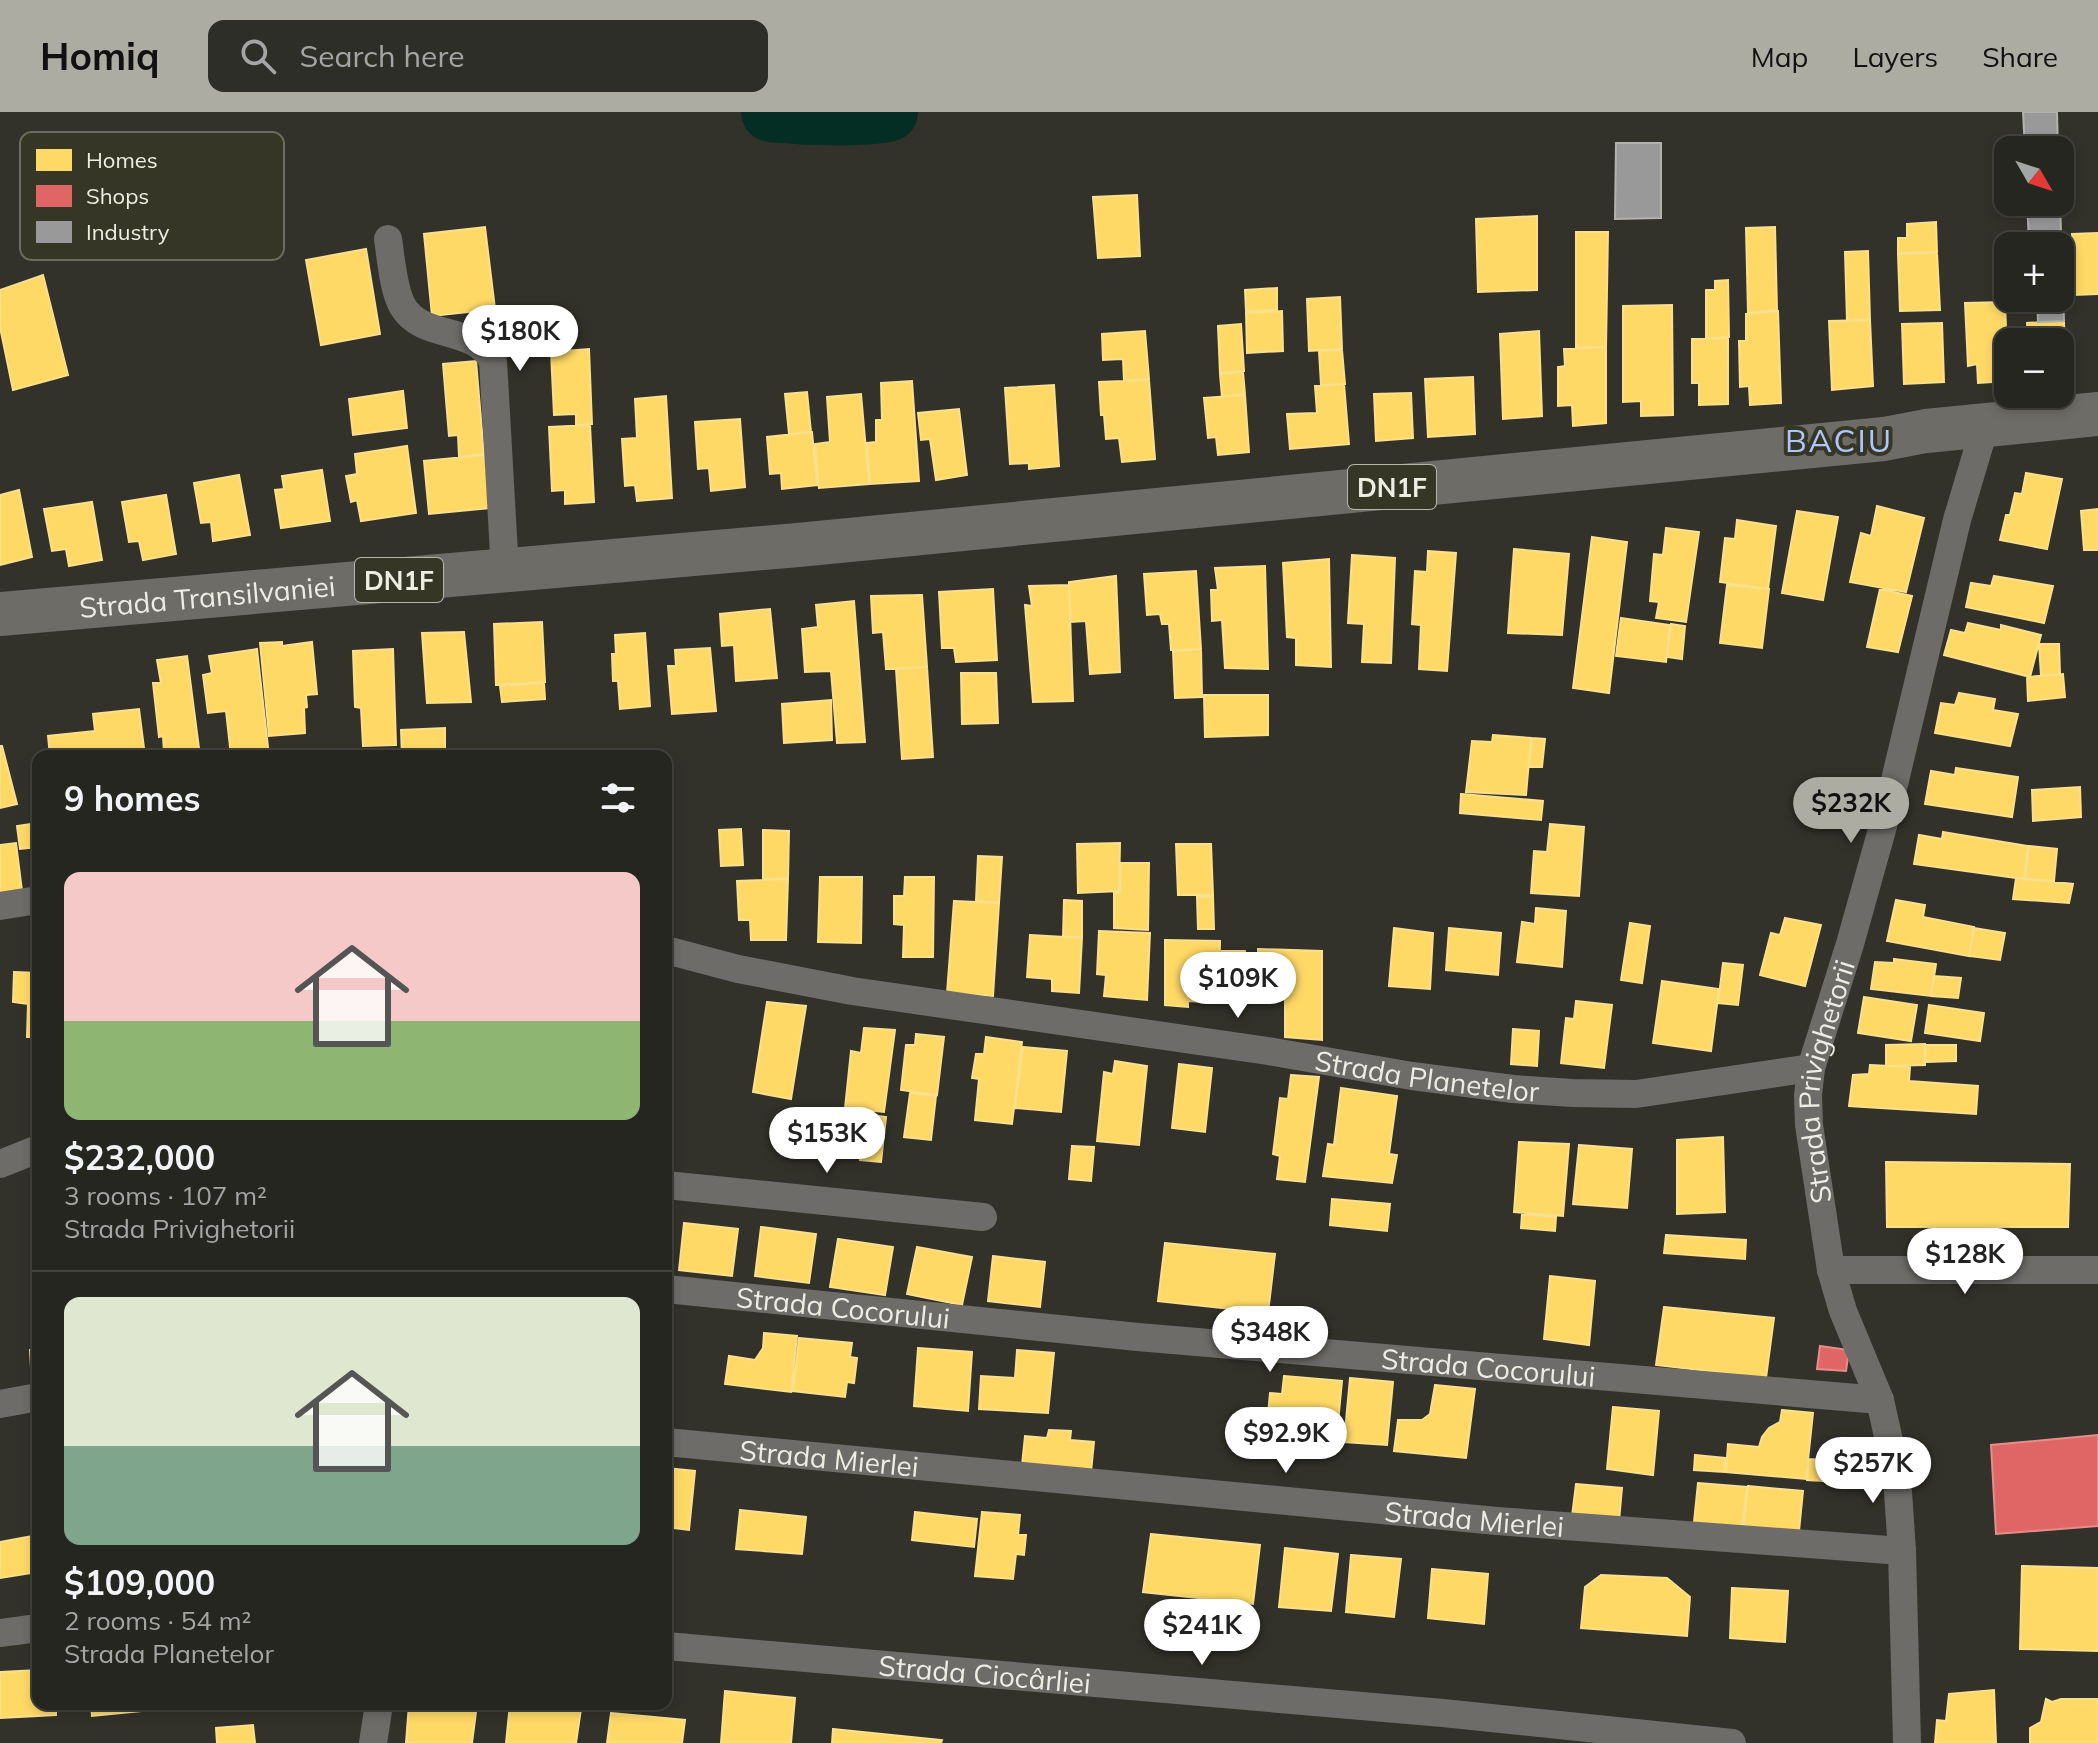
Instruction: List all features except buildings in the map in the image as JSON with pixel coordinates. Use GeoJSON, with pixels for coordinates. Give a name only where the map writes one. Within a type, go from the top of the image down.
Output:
{"type":"FeatureCollection","features":[{"type":"Feature","properties":{"kind":"main road","name":"DN1F"},"geometry":{"type":"LineString","coordinates":[[1985,426],[2098,414]]}},
{"type":"Feature","properties":{"kind":"main road","name":"Strada Transilvaniei"},"geometry":{"type":"LineString","coordinates":[[0,614],[798,545],[1985,426]]}},
{"type":"Feature","properties":{"kind":"street"},"geometry":{"type":"LineString","coordinates":[[388,239],[398,297],[405,310],[429,326],[479,343],[493,361],[505,571]]}},
{"type":"Feature","properties":{"kind":"street","name":"Strada Privighetorii"},"geometry":{"type":"LineString","coordinates":[[1907,1743],[1897,1477],[1880,1400],[1843,1311],[1831,1270],[1809,1125],[1808,1095],[1811,1068],[1890,801],[1957,520],[1985,426]]}},
{"type":"Feature","properties":{"kind":"street"},"geometry":{"type":"LineString","coordinates":[[0,906],[32,901]]}},
{"type":"Feature","properties":{"kind":"street","name":"Strada Planetelor"},"geometry":{"type":"LineString","coordinates":[[672,952],[738,969],[852,991],[1268,1051],[1401,1075],[1513,1089],[1636,1094],[1811,1068]]}},
{"type":"Feature","properties":{"kind":"street"},"geometry":{"type":"LineString","coordinates":[[0,1164],[32,1151]]}},
{"type":"Feature","properties":{"kind":"street"},"geometry":{"type":"LineString","coordinates":[[672,1186],[983,1217]]}},
{"type":"Feature","properties":{"kind":"street"},"geometry":{"type":"LineString","coordinates":[[1831,1270],[2098,1270]]}},
{"type":"Feature","properties":{"kind":"street","name":"Strada Cocorului"},"geometry":{"type":"LineString","coordinates":[[672,1290],[1138,1337],[1880,1400]]}},
{"type":"Feature","properties":{"kind":"street"},"geometry":{"type":"LineString","coordinates":[[0,1404],[32,1398]]}},
{"type":"Feature","properties":{"kind":"street","name":"Strada Mierlei"},"geometry":{"type":"LineString","coordinates":[[672,1443],[1497,1521],[1902,1551]]}},
{"type":"Feature","properties":{"kind":"street"},"geometry":{"type":"LineString","coordinates":[[0,1633],[32,1629]]}},
{"type":"Feature","properties":{"kind":"street","name":"Strada Ciocârliei"},"geometry":{"type":"LineString","coordinates":[[672,1647],[1443,1713],[1732,1743]]}},
{"type":"Feature","properties":{"kind":"street"},"geometry":{"type":"LineString","coordinates":[[373,1743],[378,1710]]}},
{"type":"Feature","properties":{"kind":"waterway"},"geometry":{"type":"LineString","coordinates":[[771,112],[815,115],[888,112]]}},
{"type":"Feature","properties":{"kind":"district","name":"BACIU"},"geometry":{"type":"Point","coordinates":[1839,440]}}]}
